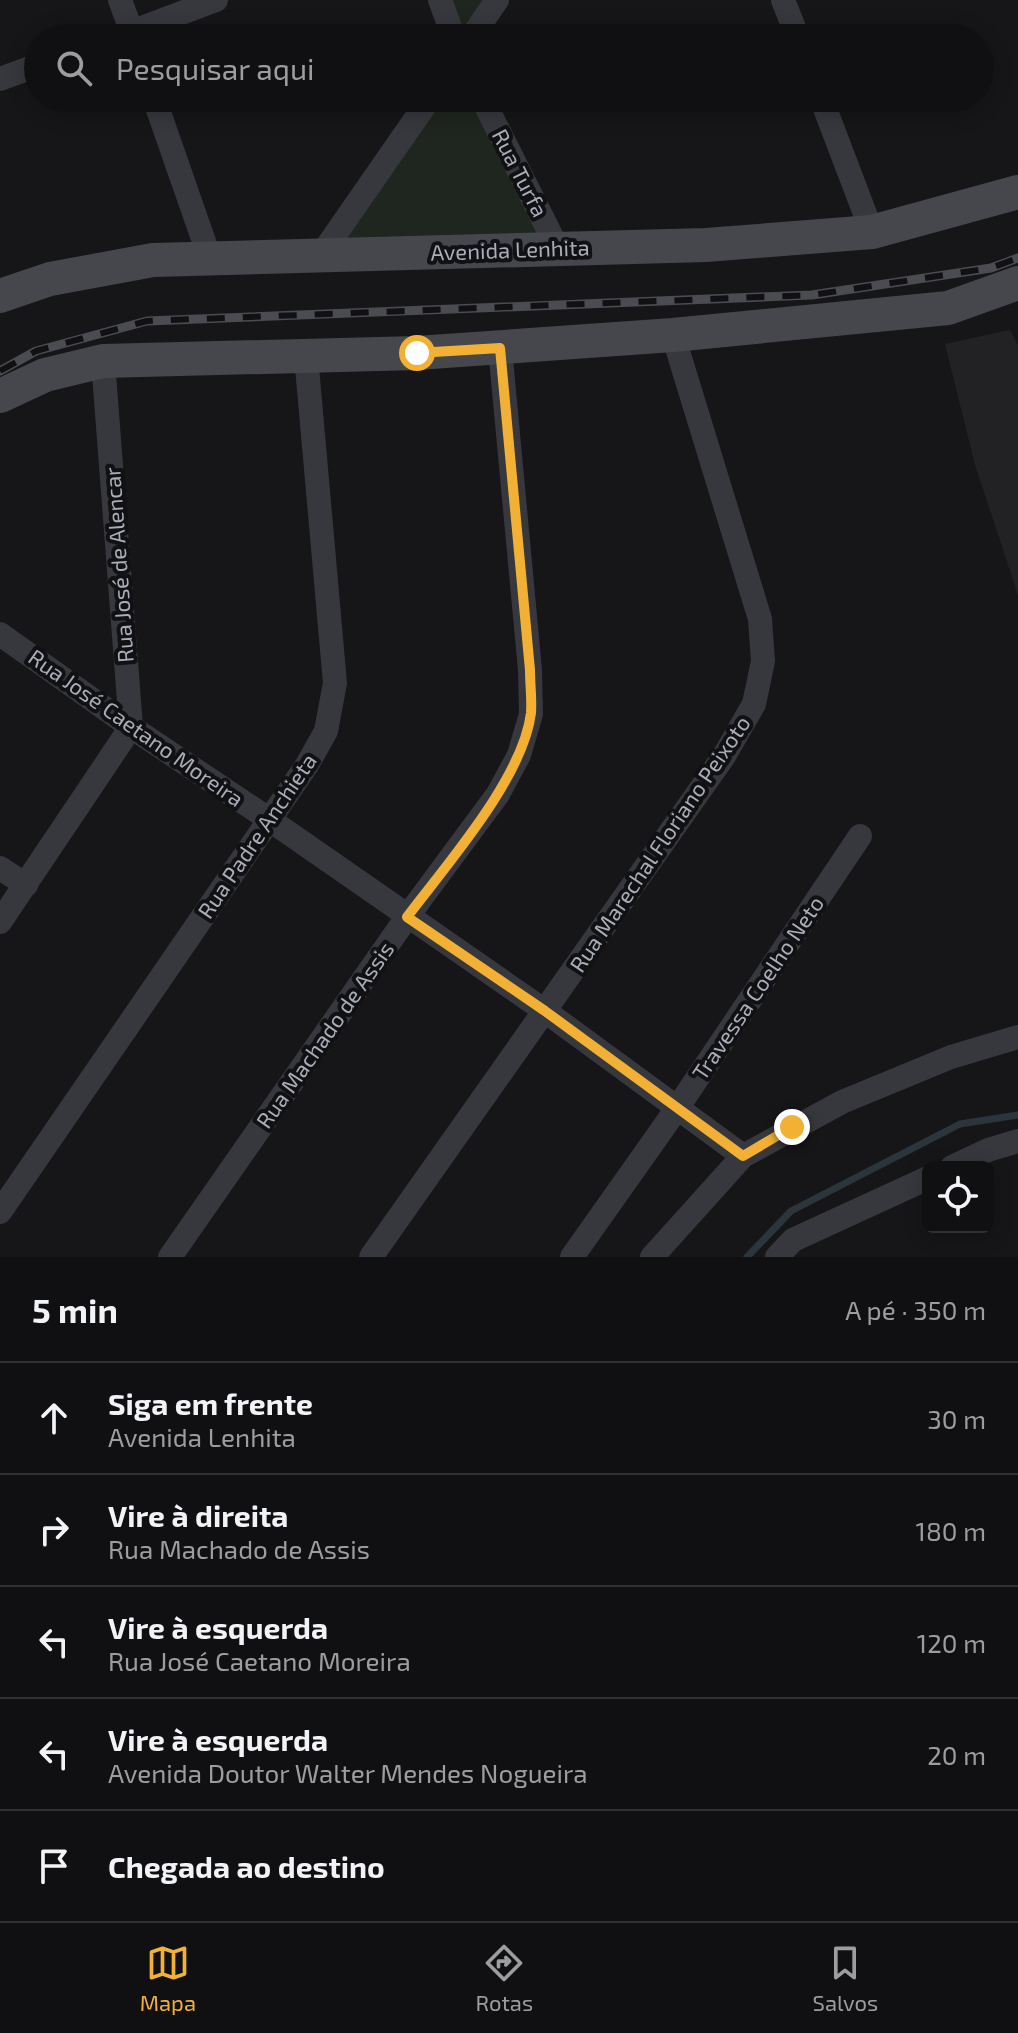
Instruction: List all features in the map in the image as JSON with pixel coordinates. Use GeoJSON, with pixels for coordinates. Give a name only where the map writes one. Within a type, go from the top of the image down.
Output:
{"type":"FeatureCollection","features":[{"type":"Feature","properties":{"kind":"street"},"geometry":{"type":"LineString","coordinates":[[120,0],[125,24]]}},
{"type":"Feature","properties":{"kind":"street"},"geometry":{"type":"LineString","coordinates":[[157,24],[216,0]]}},
{"type":"Feature","properties":{"kind":"street"},"geometry":{"type":"LineString","coordinates":[[440,0],[449,24]]}},
{"type":"Feature","properties":{"kind":"street"},"geometry":{"type":"LineString","coordinates":[[481,24],[497,0]]}},
{"type":"Feature","properties":{"kind":"street"},"geometry":{"type":"LineString","coordinates":[[783,0],[792,24]]}},
{"type":"Feature","properties":{"kind":"street"},"geometry":{"type":"LineString","coordinates":[[0,79],[24,70]]}},
{"type":"Feature","properties":{"kind":"street"},"geometry":{"type":"LineString","coordinates":[[159,112],[209,256]]}},
{"type":"Feature","properties":{"kind":"street"},"geometry":{"type":"LineString","coordinates":[[321,255],[420,112]]}},
{"type":"Feature","properties":{"kind":"street","name":"Rua Turfa"},"geometry":{"type":"LineString","coordinates":[[489,112],[558,249]]}},
{"type":"Feature","properties":{"kind":"street"},"geometry":{"type":"LineString","coordinates":[[826,112],[872,232]]}},
{"type":"Feature","properties":{"kind":"street","name":"Avenida Lenhita"},"geometry":{"type":"LineString","coordinates":[[0,296],[50,279],[153,260],[209,256],[706,245],[872,232],[1018,192]]}},
{"type":"Feature","properties":{"kind":"street"},"geometry":{"type":"LineString","coordinates":[[0,396],[45,375],[103,361],[417,353],[673,335],[948,308],[1018,283]]}},
{"type":"Feature","properties":{"kind":"street","name":"Rua Marechal Floriano Peixoto"},"geometry":{"type":"LineString","coordinates":[[371,1257],[724,756],[754,704],[763,661],[760,619],[673,335]]}},
{"type":"Feature","properties":{"kind":"street","name":"Rua Machado de Assis"},"geometry":{"type":"LineString","coordinates":[[170,1257],[407,917],[498,794],[519,755],[531,714],[530,670],[500,348]]}},
{"type":"Feature","properties":{"kind":"street","name":"Rua Padre Anchieta"},"geometry":{"type":"LineString","coordinates":[[0,1212],[270,820],[326,731],[335,683],[306,356]]}},
{"type":"Feature","properties":{"kind":"street","name":"Rua José de Alencar"},"geometry":{"type":"LineString","coordinates":[[103,361],[131,727]]}},
{"type":"Feature","properties":{"kind":"street","name":"Rua José Caetano Moreira"},"geometry":{"type":"LineString","coordinates":[[0,634],[545,1011],[743,1156]]}},
{"type":"Feature","properties":{"kind":"street"},"geometry":{"type":"LineString","coordinates":[[0,922],[131,727]]}},
{"type":"Feature","properties":{"kind":"street","name":"Travessa Coelho Neto"},"geometry":{"type":"LineString","coordinates":[[572,1257],[678,1107],[860,836]]}},
{"type":"Feature","properties":{"kind":"street"},"geometry":{"type":"LineString","coordinates":[[0,868],[26,885]]}},
{"type":"Feature","properties":{"kind":"street"},"geometry":{"type":"LineString","coordinates":[[652,1257],[743,1156],[842,1102],[951,1057],[1018,1037]]}},
{"type":"Feature","properties":{"kind":"street"},"geometry":{"type":"LineString","coordinates":[[965,1161],[988,1150],[1017,1144]]}},
{"type":"Feature","properties":{"kind":"street"},"geometry":{"type":"LineString","coordinates":[[777,1257],[793,1240],[922,1181]]}},
{"type":"Feature","properties":{"kind":"shaded area"},"geometry":{"type":"Polygon","coordinates":[[[451,0],[488,0],[473,24],[459,24],[451,0]]]}},
{"type":"Feature","properties":{"kind":"shaded area"},"geometry":{"type":"Polygon","coordinates":[[[429,112],[478,112],[545,244],[336,249],[429,112]]]}},
{"type":"Feature","properties":{"kind":"shaded area"},"geometry":{"type":"Polygon","coordinates":[[[1010,330],[1018,345],[1018,595],[975,465],[945,344],[1010,330]]]}},
{"type":"Feature","properties":{"kind":"waterway"},"geometry":{"type":"LineString","coordinates":[[747,1257],[791,1211],[960,1124],[1018,1115]]}},
{"type":"Feature","properties":{"kind":"railway"},"geometry":{"type":"LineString","coordinates":[[0,371],[36,351],[147,321],[812,295],[991,268],[1018,258]]}},
{"type":"Feature","properties":{"kind":"route"},"geometry":{"type":"LineString","coordinates":[[417,353],[500,348],[530,670],[531,714],[519,755],[498,794],[407,917],[545,1011],[743,1156],[792,1127]]}}]}
